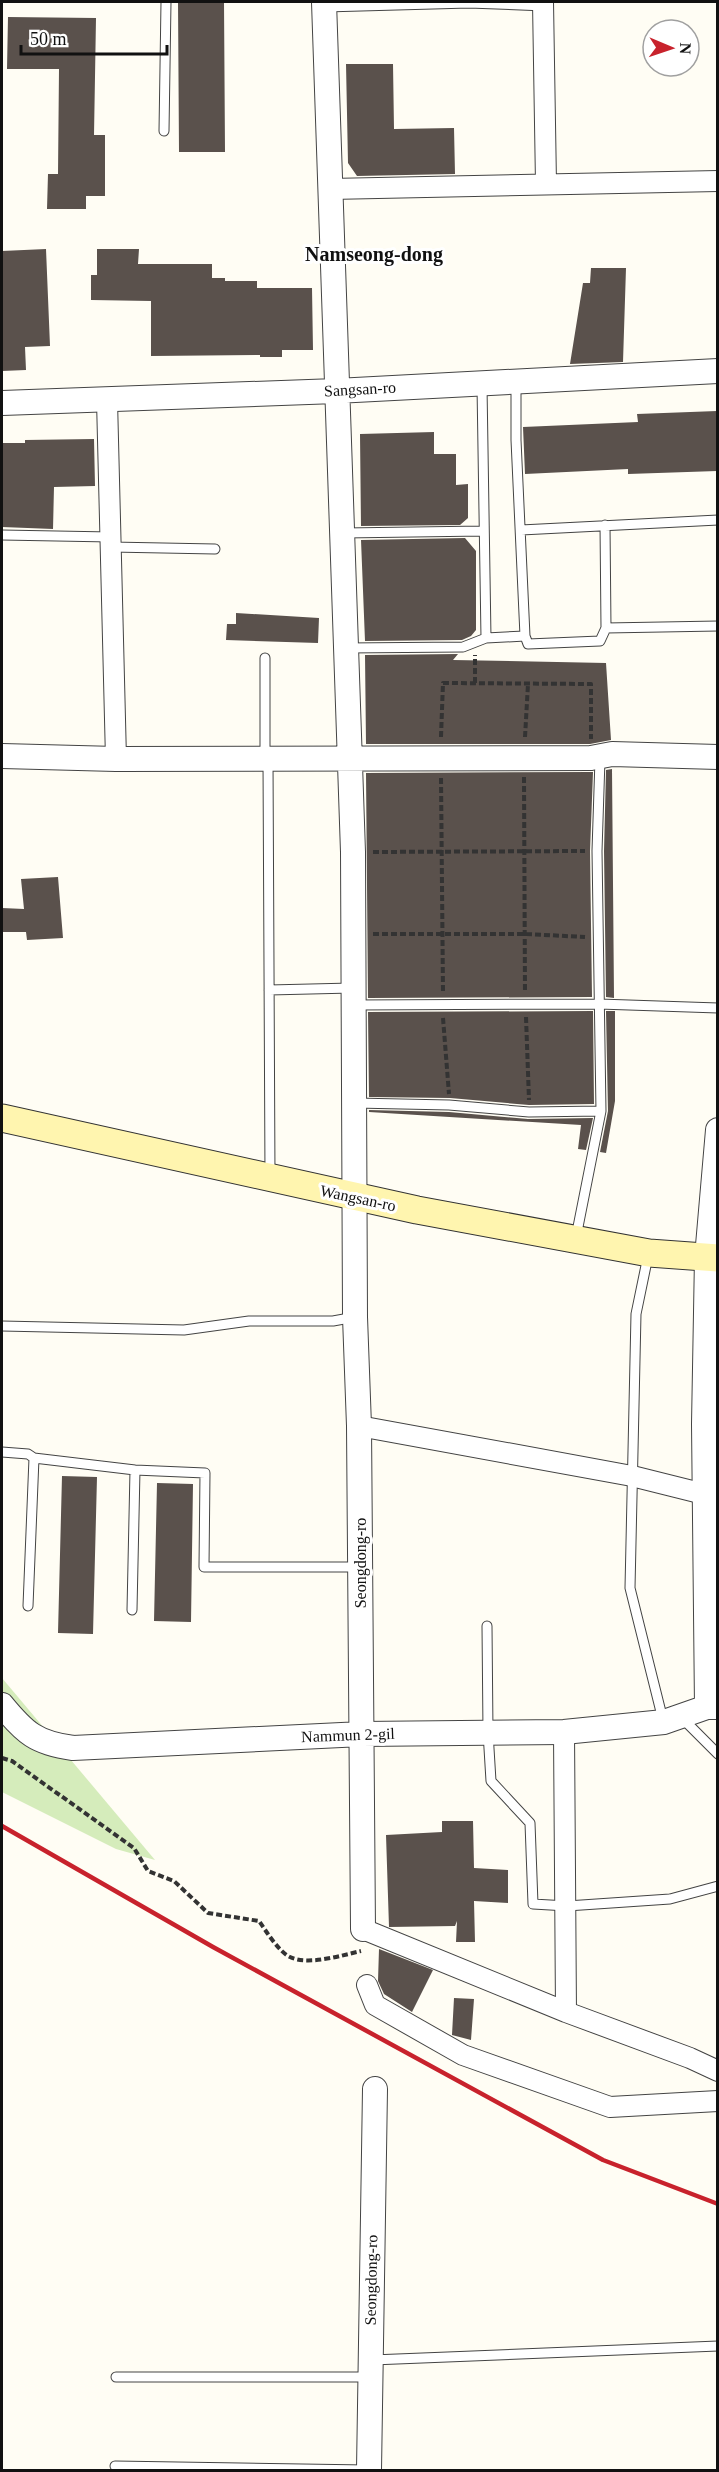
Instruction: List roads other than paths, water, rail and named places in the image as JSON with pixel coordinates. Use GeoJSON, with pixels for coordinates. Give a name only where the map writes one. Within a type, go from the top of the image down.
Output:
{"type":"FeatureCollection","features":[{"type":"Feature","properties":{"kind":"main road","name":"Wangsan-ro"},"geometry":{"type":"LineString","coordinates":[[2,1118],[356,1197],[649,1253],[712,1257]]}},
{"type":"Feature","properties":{"kind":"street","name":"Seongdong-ro"},"geometry":{"type":"LineString","coordinates":[[324,4],[353,852],[355,1317],[359,1426],[363,1940]]}},
{"type":"Feature","properties":{"kind":"street"},"geometry":{"type":"LineString","coordinates":[[546,4],[546,184]]}},
{"type":"Feature","properties":{"kind":"street"},"geometry":{"type":"LineString","coordinates":[[330,189],[717,181]]}},
{"type":"Feature","properties":{"kind":"street","name":"Sangsan-ro"},"geometry":{"type":"LineString","coordinates":[[2,403],[516,382],[717,371]]}},
{"type":"Feature","properties":{"kind":"street"},"geometry":{"type":"LineString","coordinates":[[107,399],[116,759]]}},
{"type":"Feature","properties":{"kind":"street"},"geometry":{"type":"LineString","coordinates":[[2,756],[266,759],[596,757],[612,754],[717,757]]}},
{"type":"Feature","properties":{"kind":"street"},"geometry":{"type":"LineString","coordinates":[[712,1707],[704,1494],[711,1425],[712,1257],[717,1130]]}},
{"type":"Feature","properties":{"kind":"street"},"geometry":{"type":"LineString","coordinates":[[359,1426],[632,1476],[704,1494]]}},
{"type":"Feature","properties":{"kind":"street","name":"Nammun 2-gil"},"geometry":{"type":"LineString","coordinates":[[2,1705],[19,1726],[47,1744],[73,1748],[362,1734],[564,1732],[673,1720],[712,1707]]}},
{"type":"Feature","properties":{"kind":"street"},"geometry":{"type":"LineString","coordinates":[[564,1732],[566,2012]]}},
{"type":"Feature","properties":{"kind":"street"},"geometry":{"type":"LineString","coordinates":[[363,1940],[566,2012],[690,2058],[717,2071]]}},
{"type":"Feature","properties":{"kind":"street"},"geometry":{"type":"LineString","coordinates":[[367,1985],[375,2005],[463,2055],[610,2107],[717,2101]]}},
{"type":"Feature","properties":{"kind":"street","name":"Seongdong-ro"},"geometry":{"type":"LineString","coordinates":[[369,2470],[375,2089]]}},
{"type":"Feature","properties":{"kind":"lane"},"geometry":{"type":"LineString","coordinates":[[164,132],[166,2]]}},
{"type":"Feature","properties":{"kind":"lane"},"geometry":{"type":"LineString","coordinates":[[324,4],[546,4]]}},
{"type":"Feature","properties":{"kind":"lane"},"geometry":{"type":"LineString","coordinates":[[516,382],[520,530],[525,636],[528,644],[600,641],[606,628],[605,525]]}},
{"type":"Feature","properties":{"kind":"lane"},"geometry":{"type":"LineString","coordinates":[[482,383],[486,638]]}},
{"type":"Feature","properties":{"kind":"lane"},"geometry":{"type":"LineString","coordinates":[[520,530],[717,520]]}},
{"type":"Feature","properties":{"kind":"lane"},"geometry":{"type":"LineString","coordinates":[[342,533],[483,531]]}},
{"type":"Feature","properties":{"kind":"lane"},"geometry":{"type":"LineString","coordinates":[[2,535],[215,549]]}},
{"type":"Feature","properties":{"kind":"lane"},"geometry":{"type":"LineString","coordinates":[[606,628],[717,626]]}},
{"type":"Feature","properties":{"kind":"lane"},"geometry":{"type":"LineString","coordinates":[[346,648],[463,647],[486,638],[525,636]]}},
{"type":"Feature","properties":{"kind":"lane"},"geometry":{"type":"LineString","coordinates":[[265,658],[270,1179]]}},
{"type":"Feature","properties":{"kind":"lane"},"geometry":{"type":"LineString","coordinates":[[576,1240],[601,1112],[596,757]]}},
{"type":"Feature","properties":{"kind":"lane"},"geometry":{"type":"LineString","coordinates":[[269,990],[355,996],[442,1006],[599,1004],[717,1008]]}},
{"type":"Feature","properties":{"kind":"lane"},"geometry":{"type":"LineString","coordinates":[[354,1102],[449,1105],[529,1112],[601,1112]]}},
{"type":"Feature","properties":{"kind":"lane"},"geometry":{"type":"LineString","coordinates":[[649,1253],[636,1314],[630,1588],[673,1720],[717,1754]]}},
{"type":"Feature","properties":{"kind":"lane"},"geometry":{"type":"LineString","coordinates":[[2,1326],[184,1330],[249,1321],[333,1321],[355,1317]]}},
{"type":"Feature","properties":{"kind":"lane"},"geometry":{"type":"LineString","coordinates":[[2,1452],[135,1470],[205,1473],[204,1567],[360,1567]]}},
{"type":"Feature","properties":{"kind":"lane"},"geometry":{"type":"LineString","coordinates":[[28,1606],[34,1458]]}},
{"type":"Feature","properties":{"kind":"lane"},"geometry":{"type":"LineString","coordinates":[[132,1610],[135,1470]]}},
{"type":"Feature","properties":{"kind":"lane"},"geometry":{"type":"LineString","coordinates":[[488,1626],[488,1732],[491,1781],[530,1823],[533,1905],[567,1906],[670,1899],[717,1886]]}},
{"type":"Feature","properties":{"kind":"lane"},"geometry":{"type":"LineString","coordinates":[[116,2377],[369,2368],[717,2346]]}},
{"type":"Feature","properties":{"kind":"lane"},"geometry":{"type":"LineString","coordinates":[[115,2466],[369,2470]]}},
{"type":"Feature","properties":{"kind":"railway"},"geometry":{"type":"LineString","coordinates":[[2,1826],[213,1947],[603,2160],[718,2204]]}},
{"type":"Feature","properties":{"kind":"district","name":"Namseong-dong"},"geometry":{"type":"Point","coordinates":[374,254]}}]}
